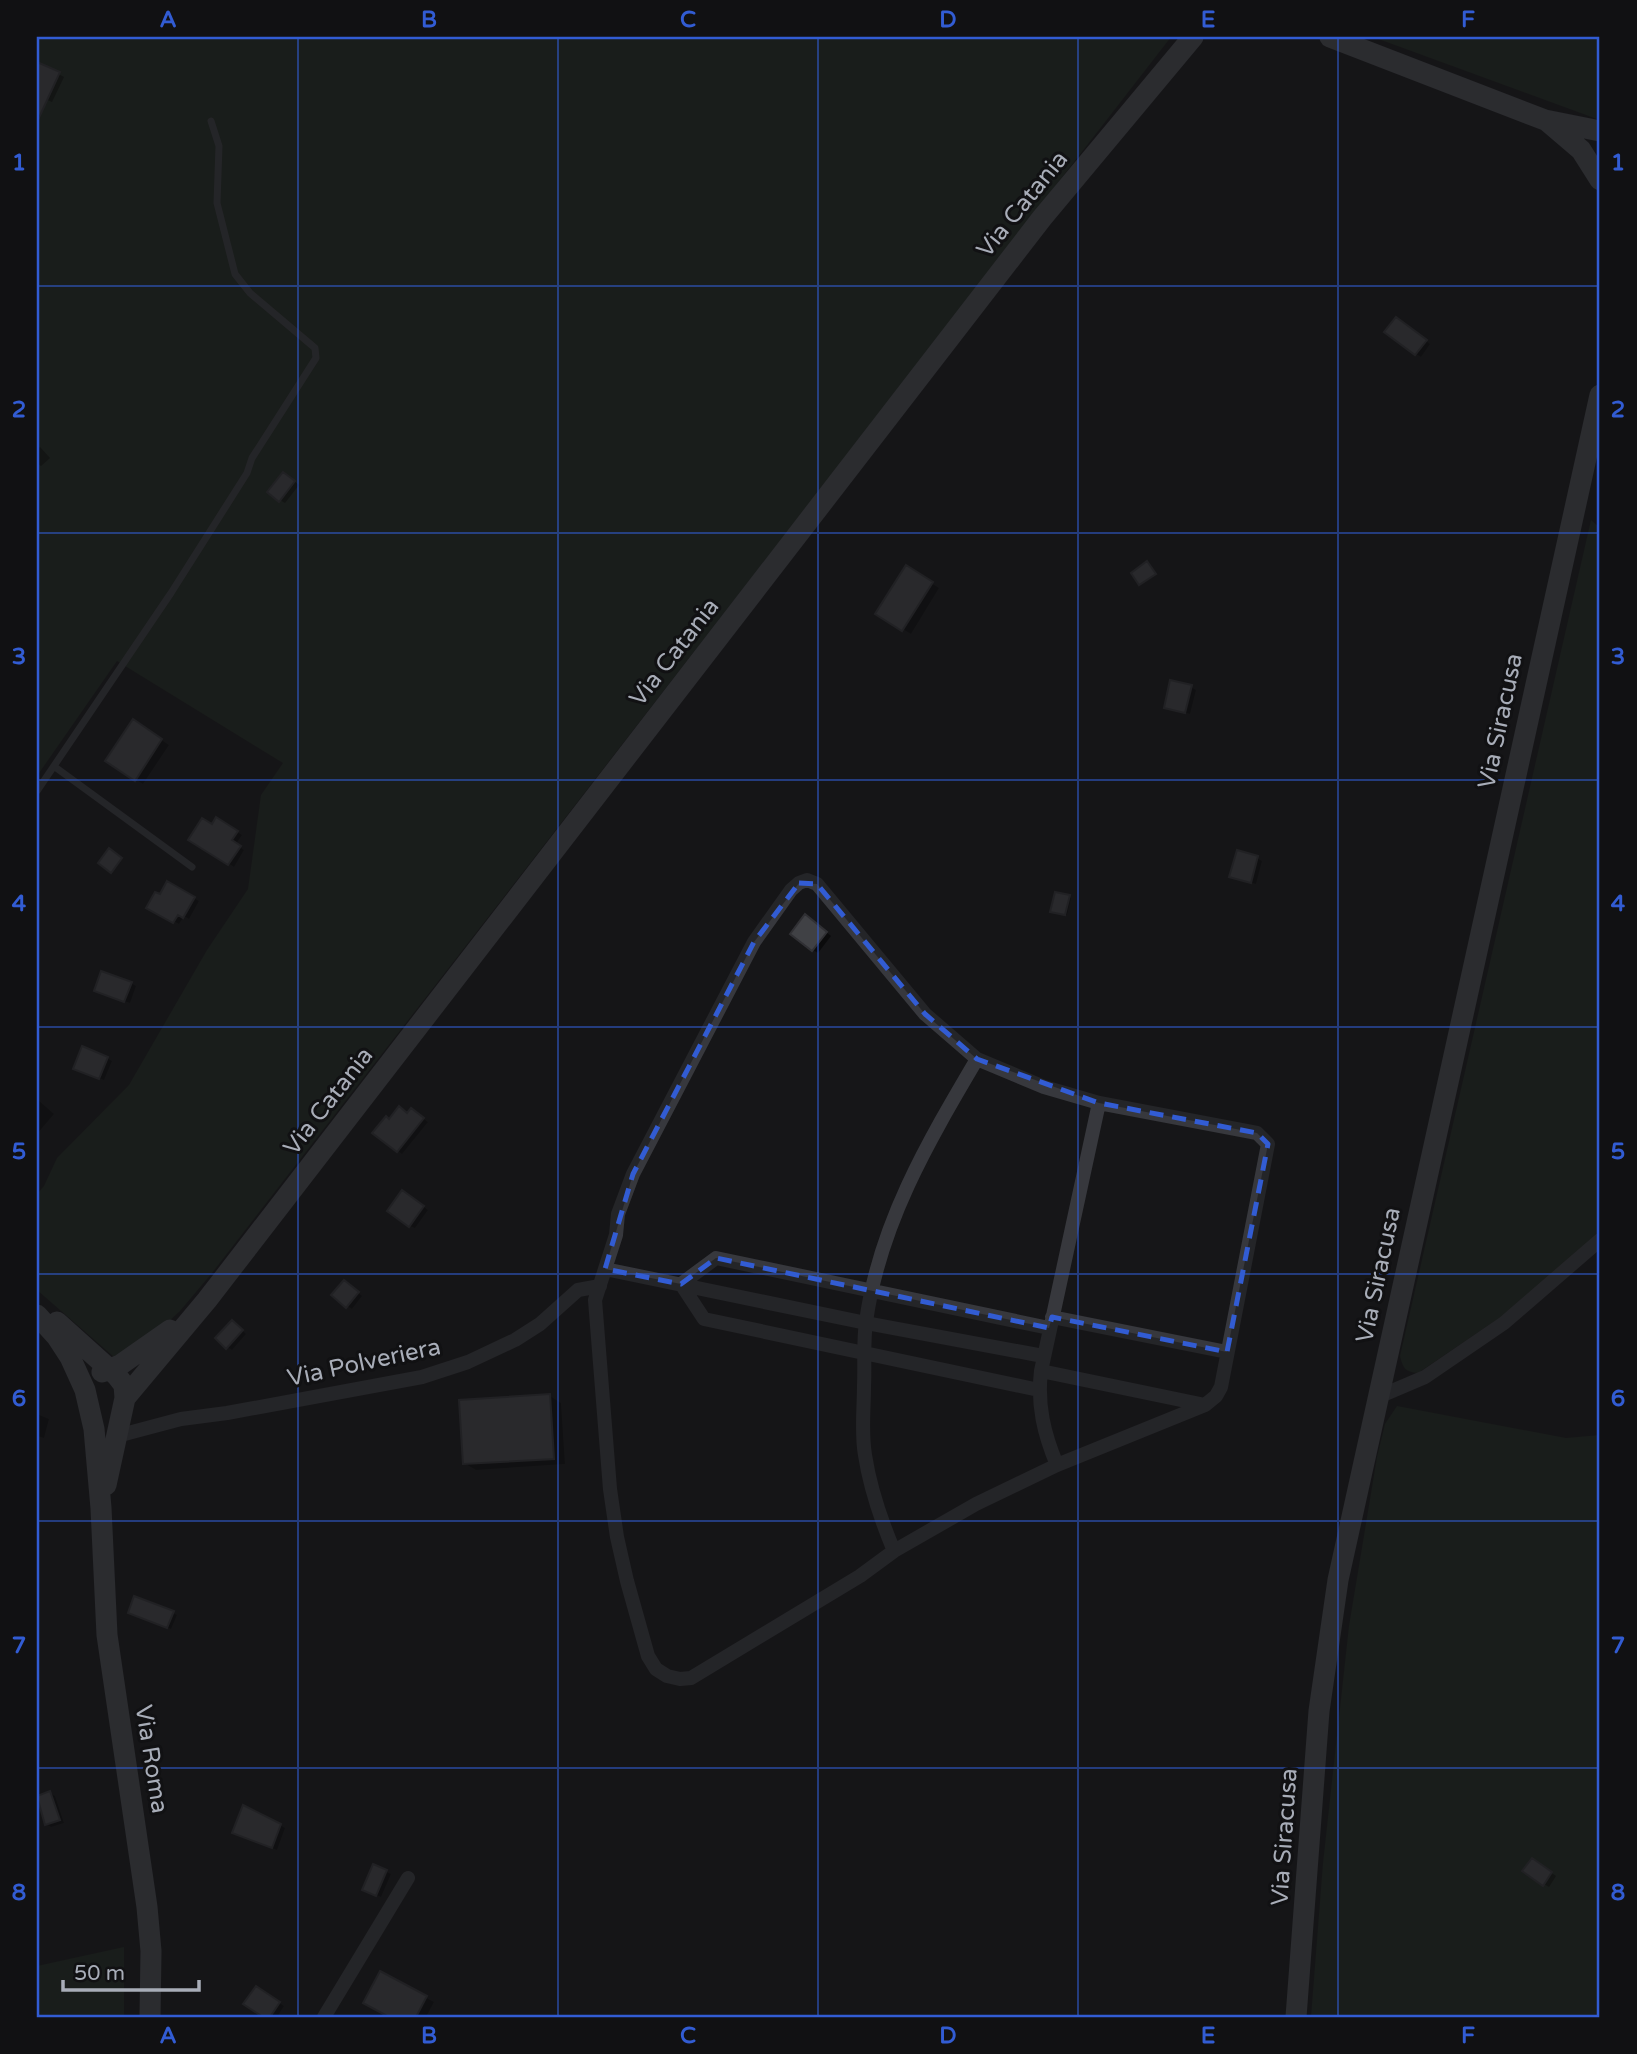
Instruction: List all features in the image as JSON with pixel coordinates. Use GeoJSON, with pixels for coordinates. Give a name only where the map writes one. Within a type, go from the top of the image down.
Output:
{"type":"FeatureCollection","features":[{"type":"Feature","properties":{"kind":"street"},"geometry":{"type":"LineString","coordinates":[[1330,37],[1545,120],[1600,131]]}},
{"type":"Feature","properties":{"kind":"street","name":"Via Catania"},"geometry":{"type":"LineString","coordinates":[[207,1300],[1042,218],[1191,39]]}},
{"type":"Feature","properties":{"kind":"street"},"geometry":{"type":"LineString","coordinates":[[1545,120],[1581,150],[1600,180]]}},
{"type":"Feature","properties":{"kind":"street","name":"Via Siracusa"},"geometry":{"type":"LineString","coordinates":[[1296,2017],[1319,1711],[1338,1580],[1600,394]]}},
{"type":"Feature","properties":{"kind":"street"},"geometry":{"type":"LineString","coordinates":[[807,880],[817,884],[925,1014],[977,1059],[1044,1087],[1100,1103],[1258,1133],[1268,1144],[1221,1387],[1216,1396],[1205,1405],[1057,1465],[976,1504],[894,1551],[860,1576],[691,1678],[667,1676],[656,1669],[648,1656],[617,1538],[607,1454],[595,1300],[616,1235],[618,1214],[633,1174],[754,942],[771,916],[799,883],[807,880]]}},
{"type":"Feature","properties":{"kind":"street"},"geometry":{"type":"LineString","coordinates":[[894,1551],[880,1518],[865,1454],[863,1420],[866,1323],[891,1223],[909,1180],[935,1128],[977,1059]]}},
{"type":"Feature","properties":{"kind":"street"},"geometry":{"type":"LineString","coordinates":[[1057,1465],[1041,1417],[1039,1390],[1042,1364],[1100,1103]]}},
{"type":"Feature","properties":{"kind":"street"},"geometry":{"type":"LineString","coordinates":[[1378,1397],[1425,1377],[1504,1323],[1600,1240]]}},
{"type":"Feature","properties":{"kind":"street"},"geometry":{"type":"LineString","coordinates":[[681,1284],[716,1258],[872,1291],[1227,1352]]}},
{"type":"Feature","properties":{"kind":"street"},"geometry":{"type":"LineString","coordinates":[[605,1269],[866,1323],[1205,1405]]}},
{"type":"Feature","properties":{"kind":"street"},"geometry":{"type":"LineString","coordinates":[[681,1284],[704,1320],[1039,1390]]}},
{"type":"Feature","properties":{"kind":"street","name":"Via Polveriera"},"geometry":{"type":"LineString","coordinates":[[117,1436],[181,1419],[422,1377],[468,1362],[515,1340],[540,1324],[578,1290],[600,1286]]}},
{"type":"Feature","properties":{"kind":"street"},"geometry":{"type":"LineString","coordinates":[[101,1508],[94,1429],[85,1394],[90,1378],[109,1372],[140,1353],[207,1300]]}},
{"type":"Feature","properties":{"kind":"street"},"geometry":{"type":"LineString","coordinates":[[37,1315],[57,1337],[70,1357],[89,1403],[99,1411],[112,1411],[207,1300]]}},
{"type":"Feature","properties":{"kind":"street"},"geometry":{"type":"LineString","coordinates":[[37,1306],[124,1385],[117,1436],[101,1508]]}},
{"type":"Feature","properties":{"kind":"street","name":"Via Roma"},"geometry":{"type":"LineString","coordinates":[[101,1508],[107,1635],[147,1907],[152,1972],[150,2017]]}},
{"type":"Feature","properties":{"kind":"street"},"geometry":{"type":"LineString","coordinates":[[327,2016],[408,1878]]}},
{"type":"Feature","properties":{"kind":"lane"},"geometry":{"type":"LineString","coordinates":[[37,791],[171,593],[316,358],[315,348],[250,293],[235,274],[217,203],[219,146],[211,121]]}},
{"type":"Feature","properties":{"kind":"lane"},"geometry":{"type":"LineString","coordinates":[[55,767],[192,867]]}},
{"type":"Feature","properties":{"kind":"highlighted area"},"geometry":{"type":"Polygon","coordinates":[[[799,883],[817,884],[925,1014],[977,1059],[1099,1103],[1257,1133],[1268,1144],[1227,1352],[1052,1317],[1049,1328],[716,1258],[681,1284],[605,1269],[633,1174],[754,942],[799,883]]]}},
{"type":"Feature","properties":{"kind":"shaded area"},"geometry":{"type":"Polygon","coordinates":[[[37,37],[1171,37],[212,1273],[180,1311],[152,1337],[114,1357],[37,1290],[37,1194],[44,1186],[57,1158],[129,1085],[207,950],[248,889],[261,795],[283,763],[117,661],[37,776],[37,37]]]}},
{"type":"Feature","properties":{"kind":"shaded area"},"geometry":{"type":"Polygon","coordinates":[[[1373,37],[1600,37],[1600,114],[1597,119],[1373,37]]]}},
{"type":"Feature","properties":{"kind":"shaded area"},"geometry":{"type":"Polygon","coordinates":[[[1591,520],[1600,528],[1600,1233],[1501,1317],[1418,1373],[1410,1372],[1405,1369],[1400,1356],[1591,520]]]}},
{"type":"Feature","properties":{"kind":"shaded area"},"geometry":{"type":"Polygon","coordinates":[[[1397,1406],[1566,1438],[1600,1435],[1600,2017],[1311,2017],[1323,1863],[1349,1626],[1377,1457],[1385,1424],[1397,1406]]]}},
{"type":"Feature","properties":{"kind":"shaded area"},"geometry":{"type":"Polygon","coordinates":[[[124,1947],[124,2017],[37,2017],[37,1966],[124,1947]]]}},
{"type":"Feature","properties":{"kind":"building"},"geometry":{"type":"Polygon","coordinates":[[[37,62],[60,72],[37,122],[37,62]]]}},
{"type":"Feature","properties":{"kind":"building"},"geometry":{"type":"Polygon","coordinates":[[[1396,317],[1427,340],[1415,355],[1384,332],[1396,317]]]}},
{"type":"Feature","properties":{"kind":"building"},"geometry":{"type":"Polygon","coordinates":[[[283,472],[295,481],[279,502],[267,492],[283,472]]]}},
{"type":"Feature","properties":{"kind":"building"},"geometry":{"type":"Polygon","coordinates":[[[1147,561],[1156,574],[1139,585],[1131,573],[1147,561]]]}},
{"type":"Feature","properties":{"kind":"building"},"geometry":{"type":"Polygon","coordinates":[[[906,565],[933,582],[902,631],[875,614],[906,565]]]}},
{"type":"Feature","properties":{"kind":"building"},"geometry":{"type":"Polygon","coordinates":[[[1170,680],[1192,685],[1185,713],[1164,708],[1170,680]]]}},
{"type":"Feature","properties":{"kind":"building"},"geometry":{"type":"Polygon","coordinates":[[[133,719],[162,739],[135,781],[105,761],[133,719]]]}},
{"type":"Feature","properties":{"kind":"building"},"geometry":{"type":"Polygon","coordinates":[[[216,817],[238,831],[232,840],[241,846],[228,865],[188,840],[202,818],[212,824],[216,817]]]}},
{"type":"Feature","properties":{"kind":"building"},"geometry":{"type":"Polygon","coordinates":[[[109,848],[122,858],[111,873],[98,863],[109,848]]]}},
{"type":"Feature","properties":{"kind":"building"},"geometry":{"type":"Polygon","coordinates":[[[1237,850],[1258,856],[1251,883],[1229,877],[1237,850]]]}},
{"type":"Feature","properties":{"kind":"building"},"geometry":{"type":"Polygon","coordinates":[[[167,881],[195,897],[183,918],[178,915],[173,923],[146,908],[155,892],[160,894],[167,881]]]}},
{"type":"Feature","properties":{"kind":"building"},"geometry":{"type":"Polygon","coordinates":[[[1055,892],[1070,895],[1065,915],[1050,912],[1055,892]]]}},
{"type":"Feature","properties":{"kind":"building"},"geometry":{"type":"Polygon","coordinates":[[[805,914],[827,932],[812,951],[790,934],[805,914]]]}},
{"type":"Feature","properties":{"kind":"building"},"geometry":{"type":"Polygon","coordinates":[[[101,971],[132,982],[124,1002],[94,991],[101,971]]]}},
{"type":"Feature","properties":{"kind":"building"},"geometry":{"type":"Polygon","coordinates":[[[82,1046],[108,1057],[99,1079],[73,1069],[82,1046]]]}},
{"type":"Feature","properties":{"kind":"building"},"geometry":{"type":"Polygon","coordinates":[[[399,1106],[407,1113],[411,1108],[424,1118],[397,1152],[372,1133],[386,1116],[389,1119],[399,1106]]]}},
{"type":"Feature","properties":{"kind":"building"},"geometry":{"type":"Polygon","coordinates":[[[402,1190],[424,1206],[409,1227],[387,1211],[402,1190]]]}},
{"type":"Feature","properties":{"kind":"building"},"geometry":{"type":"Polygon","coordinates":[[[344,1280],[359,1292],[346,1308],[331,1295],[344,1280]]]}},
{"type":"Feature","properties":{"kind":"building"},"geometry":{"type":"Polygon","coordinates":[[[232,1320],[243,1330],[226,1349],[215,1338],[232,1320]]]}},
{"type":"Feature","properties":{"kind":"building"},"geometry":{"type":"Polygon","coordinates":[[[550,1394],[554,1459],[463,1464],[459,1400],[550,1394]]]}},
{"type":"Feature","properties":{"kind":"building"},"geometry":{"type":"Polygon","coordinates":[[[134,1596],[174,1611],[167,1628],[128,1613],[134,1596]]]}},
{"type":"Feature","properties":{"kind":"building"},"geometry":{"type":"Polygon","coordinates":[[[50,1791],[60,1820],[45,1825],[37,1796],[50,1791]]]}},
{"type":"Feature","properties":{"kind":"building"},"geometry":{"type":"Polygon","coordinates":[[[243,1805],[281,1824],[272,1848],[232,1833],[243,1805]]]}},
{"type":"Feature","properties":{"kind":"building"},"geometry":{"type":"Polygon","coordinates":[[[1532,1858],[1552,1872],[1543,1886],[1522,1871],[1532,1858]]]}},
{"type":"Feature","properties":{"kind":"building"},"geometry":{"type":"Polygon","coordinates":[[[373,1864],[387,1870],[376,1896],[362,1890],[373,1864]]]}},
{"type":"Feature","properties":{"kind":"building"},"geometry":{"type":"Polygon","coordinates":[[[380,1971],[427,1996],[416,2017],[389,2017],[363,2003],[380,1971]]]}},
{"type":"Feature","properties":{"kind":"building"},"geometry":{"type":"Polygon","coordinates":[[[256,1986],[280,2002],[270,2017],[263,2017],[243,2004],[256,1986]]]}}]}
